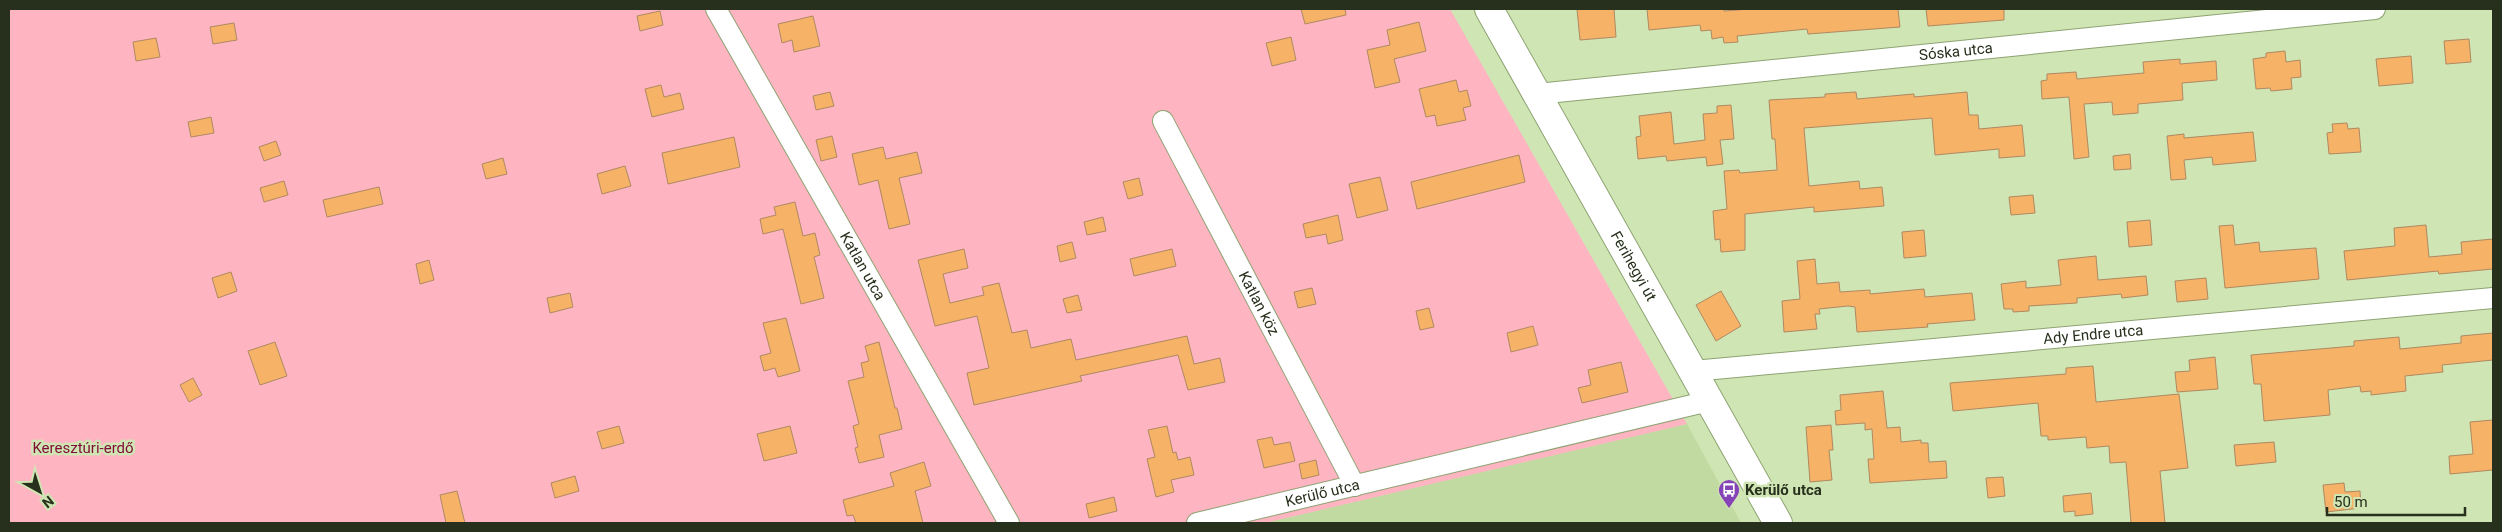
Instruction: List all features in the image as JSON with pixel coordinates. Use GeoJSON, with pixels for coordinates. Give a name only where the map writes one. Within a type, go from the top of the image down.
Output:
{"type":"FeatureCollection","features":[{"type":"Feature","properties":{"kind":"main road","name":"Ferihegyi út"},"geometry":{"type":"LineString","coordinates":[[1489,9],[1778,523]]}},
{"type":"Feature","properties":{"kind":"street","name":"Katlan utca"},"geometry":{"type":"LineString","coordinates":[[716,9],[1009,523]]}},
{"type":"Feature","properties":{"kind":"street","name":"Sóska utca"},"geometry":{"type":"LineString","coordinates":[[1537,94],[2375,9]]}},
{"type":"Feature","properties":{"kind":"street","name":"Katlan köz"},"geometry":{"type":"LineString","coordinates":[[1164,121],[1355,486]]}},
{"type":"Feature","properties":{"kind":"street","name":"Ady Endre utca"},"geometry":{"type":"LineString","coordinates":[[1693,371],[2493,298]]}},
{"type":"Feature","properties":{"kind":"street","name":"Kerülő utca"},"geometry":{"type":"LineString","coordinates":[[1196,523],[1710,401]]}},
{"type":"Feature","properties":{"kind":"shaded area"},"geometry":{"type":"Polygon","coordinates":[[[1687,424],[1741,523],[1265,523],[1687,424]]]}},
{"type":"Feature","properties":{"kind":"green space","name":"Keresztúri-erdő"},"geometry":{"type":"Polygon","coordinates":[[[9,9],[1450,9],[1687,424],[1265,523],[9,523],[9,9]]]}},
{"type":"Feature","properties":{"kind":"building"},"geometry":{"type":"Polygon","coordinates":[[[1301,9],[1345,9],[1346,15],[1305,24],[1301,9]]]}},
{"type":"Feature","properties":{"kind":"building"},"geometry":{"type":"Polygon","coordinates":[[[1577,9],[1614,9],[1616,37],[1580,40],[1577,9]]]}},
{"type":"Feature","properties":{"kind":"building"},"geometry":{"type":"Polygon","coordinates":[[[1647,9],[1724,9],[1724,11],[1750,9],[1898,9],[1900,27],[1808,34],[1807,29],[1737,36],[1738,42],[1724,43],[1723,37],[1712,39],[1711,30],[1701,31],[1700,25],[1649,30],[1647,9]]]}},
{"type":"Feature","properties":{"kind":"building"},"geometry":{"type":"Polygon","coordinates":[[[1926,9],[2004,9],[2004,20],[1928,26],[1926,9]]]}},
{"type":"Feature","properties":{"kind":"building"},"geometry":{"type":"Polygon","coordinates":[[[660,11],[663,25],[640,31],[637,16],[660,11]]]}},
{"type":"Feature","properties":{"kind":"building"},"geometry":{"type":"Polygon","coordinates":[[[813,16],[820,46],[794,52],[792,40],[782,43],[778,24],[813,16]]]}},
{"type":"Feature","properties":{"kind":"building"},"geometry":{"type":"Polygon","coordinates":[[[1419,22],[1426,51],[1394,59],[1400,82],[1375,88],[1367,50],[1390,45],[1387,30],[1419,22]]]}},
{"type":"Feature","properties":{"kind":"building"},"geometry":{"type":"Polygon","coordinates":[[[234,23],[237,40],[213,44],[210,27],[234,23]]]}},
{"type":"Feature","properties":{"kind":"building"},"geometry":{"type":"Polygon","coordinates":[[[1291,37],[1296,60],[1272,66],[1266,43],[1291,37]]]}},
{"type":"Feature","properties":{"kind":"building"},"geometry":{"type":"Polygon","coordinates":[[[156,38],[160,57],[136,61],[133,42],[156,38]]]}},
{"type":"Feature","properties":{"kind":"building"},"geometry":{"type":"Polygon","coordinates":[[[2469,39],[2471,62],[2446,64],[2444,41],[2469,39]]]}},
{"type":"Feature","properties":{"kind":"building"},"geometry":{"type":"Polygon","coordinates":[[[2285,51],[2286,62],[2300,60],[2301,77],[2291,78],[2292,89],[2271,91],[2270,88],[2256,89],[2253,59],[2266,57],[2266,53],[2285,51]]]}},
{"type":"Feature","properties":{"kind":"building"},"geometry":{"type":"Polygon","coordinates":[[[2411,56],[2413,83],[2379,86],[2376,59],[2411,56]]]}},
{"type":"Feature","properties":{"kind":"building"},"geometry":{"type":"Polygon","coordinates":[[[2180,59],[2180,64],[2216,61],[2217,80],[2182,83],[2183,100],[2138,104],[2138,113],[2113,115],[2112,102],[2084,104],[2089,157],[2074,159],[2069,97],[2042,99],[2041,81],[2047,80],[2047,74],[2076,72],[2077,79],[2144,73],[2143,62],[2180,59]]]}},
{"type":"Feature","properties":{"kind":"building"},"geometry":{"type":"Polygon","coordinates":[[[1456,80],[1459,92],[1467,90],[1471,106],[1463,108],[1466,120],[1437,126],[1435,115],[1426,117],[1419,89],[1456,80]]]}},
{"type":"Feature","properties":{"kind":"building"},"geometry":{"type":"Polygon","coordinates":[[[661,85],[664,97],[680,93],[684,109],[652,117],[645,89],[661,85]]]}},
{"type":"Feature","properties":{"kind":"building"},"geometry":{"type":"Polygon","coordinates":[[[830,92],[834,106],[816,110],[813,96],[830,92]]]}},
{"type":"Feature","properties":{"kind":"building"},"geometry":{"type":"Polygon","coordinates":[[[1856,92],[1857,99],[1914,94],[1914,97],[1967,92],[1969,115],[1978,115],[1979,129],[2022,125],[2025,156],[1999,158],[1999,149],[1935,155],[1932,118],[1804,128],[1809,186],[1859,181],[1860,189],[1882,187],[1884,206],[1814,212],[1814,207],[1745,214],[1745,250],[1721,252],[1720,239],[1715,240],[1713,211],[1727,209],[1724,171],[1739,170],[1740,173],[1777,170],[1775,139],[1772,139],[1769,100],[1825,97],[1825,94],[1856,92]]]}},
{"type":"Feature","properties":{"kind":"building"},"geometry":{"type":"Polygon","coordinates":[[[1731,105],[1734,139],[1720,140],[1723,164],[1707,166],[1706,157],[1667,161],[1666,156],[1638,159],[1636,137],[1641,136],[1639,116],[1671,112],[1674,144],[1705,140],[1703,114],[1717,113],[1717,106],[1731,105]]]}},
{"type":"Feature","properties":{"kind":"building"},"geometry":{"type":"Polygon","coordinates":[[[211,117],[214,133],[191,137],[188,122],[211,117]]]}},
{"type":"Feature","properties":{"kind":"building"},"geometry":{"type":"Polygon","coordinates":[[[2347,123],[2348,129],[2359,128],[2361,152],[2329,154],[2327,133],[2333,132],[2332,124],[2347,123]]]}},
{"type":"Feature","properties":{"kind":"building"},"geometry":{"type":"Polygon","coordinates":[[[2253,132],[2256,161],[2213,165],[2212,157],[2184,160],[2186,179],[2171,180],[2167,136],[2184,134],[2184,138],[2253,132]]]}},
{"type":"Feature","properties":{"kind":"building"},"geometry":{"type":"Polygon","coordinates":[[[832,136],[837,157],[821,161],[816,140],[832,136]]]}},
{"type":"Feature","properties":{"kind":"building"},"geometry":{"type":"Polygon","coordinates":[[[734,137],[740,167],[668,184],[662,153],[734,137]]]}},
{"type":"Feature","properties":{"kind":"building"},"geometry":{"type":"Polygon","coordinates":[[[276,141],[281,155],[264,161],[259,147],[276,141]]]}},
{"type":"Feature","properties":{"kind":"building"},"geometry":{"type":"Polygon","coordinates":[[[883,147],[886,159],[917,152],[922,173],[899,178],[910,224],[889,229],[878,180],[859,185],[852,154],[883,147]]]}},
{"type":"Feature","properties":{"kind":"building"},"geometry":{"type":"Polygon","coordinates":[[[2130,154],[2131,169],[2114,170],[2113,156],[2130,154]]]}},
{"type":"Feature","properties":{"kind":"building"},"geometry":{"type":"Polygon","coordinates":[[[1519,155],[1525,182],[1417,209],[1411,182],[1519,155]]]}},
{"type":"Feature","properties":{"kind":"building"},"geometry":{"type":"Polygon","coordinates":[[[503,158],[507,174],[486,179],[482,164],[503,158]]]}},
{"type":"Feature","properties":{"kind":"building"},"geometry":{"type":"Polygon","coordinates":[[[625,166],[631,186],[602,194],[597,174],[625,166]]]}},
{"type":"Feature","properties":{"kind":"building"},"geometry":{"type":"Polygon","coordinates":[[[1380,177],[1388,210],[1357,218],[1349,184],[1380,177]]]}},
{"type":"Feature","properties":{"kind":"building"},"geometry":{"type":"Polygon","coordinates":[[[1139,178],[1143,195],[1128,199],[1123,182],[1139,178]]]}},
{"type":"Feature","properties":{"kind":"building"},"geometry":{"type":"Polygon","coordinates":[[[284,181],[288,195],[264,202],[260,188],[284,181]]]}},
{"type":"Feature","properties":{"kind":"building"},"geometry":{"type":"Polygon","coordinates":[[[379,187],[383,204],[327,217],[323,200],[379,187]]]}},
{"type":"Feature","properties":{"kind":"building"},"geometry":{"type":"Polygon","coordinates":[[[2033,195],[2035,213],[2011,215],[2009,197],[2033,195]]]}},
{"type":"Feature","properties":{"kind":"building"},"geometry":{"type":"Polygon","coordinates":[[[795,202],[803,236],[815,233],[820,255],[814,257],[824,298],[801,304],[783,229],[763,234],[760,219],[776,215],[774,207],[795,202]]]}},
{"type":"Feature","properties":{"kind":"building"},"geometry":{"type":"Polygon","coordinates":[[[1338,215],[1343,240],[1328,244],[1326,234],[1306,238],[1303,224],[1338,215]]]}},
{"type":"Feature","properties":{"kind":"building"},"geometry":{"type":"Polygon","coordinates":[[[1103,217],[1106,231],[1087,235],[1084,222],[1103,217]]]}},
{"type":"Feature","properties":{"kind":"building"},"geometry":{"type":"Polygon","coordinates":[[[2150,220],[2152,245],[2129,247],[2127,222],[2150,220]]]}},
{"type":"Feature","properties":{"kind":"building"},"geometry":{"type":"Polygon","coordinates":[[[2233,225],[2235,245],[2259,242],[2260,252],[2316,248],[2319,279],[2225,288],[2219,226],[2233,225]]]}},
{"type":"Feature","properties":{"kind":"building"},"geometry":{"type":"Polygon","coordinates":[[[2426,225],[2429,257],[2462,254],[2461,242],[2493,239],[2493,269],[2439,274],[2438,271],[2347,280],[2344,251],[2395,246],[2394,228],[2426,225]]]}},
{"type":"Feature","properties":{"kind":"building"},"geometry":{"type":"Polygon","coordinates":[[[1924,230],[1926,256],[1904,258],[1902,232],[1924,230]]]}},
{"type":"Feature","properties":{"kind":"building"},"geometry":{"type":"Polygon","coordinates":[[[1072,242],[1076,258],[1060,262],[1057,246],[1072,242]]]}},
{"type":"Feature","properties":{"kind":"building"},"geometry":{"type":"Polygon","coordinates":[[[964,249],[968,268],[943,274],[950,303],[984,295],[982,287],[999,283],[1012,333],[1027,330],[1031,348],[1071,339],[1076,360],[1187,336],[1194,364],[1220,358],[1225,382],[1188,390],[1178,355],[1080,376],[1082,381],[974,405],[967,373],[989,368],[977,316],[935,326],[918,260],[964,249]]]}},
{"type":"Feature","properties":{"kind":"building"},"geometry":{"type":"Polygon","coordinates":[[[1172,249],[1176,266],[1134,276],[1130,259],[1172,249]]]}},
{"type":"Feature","properties":{"kind":"building"},"geometry":{"type":"Polygon","coordinates":[[[2096,256],[2098,280],[2146,276],[2148,295],[2122,298],[2121,294],[2077,298],[2077,303],[2029,306],[2029,311],[2013,312],[2013,309],[2004,309],[2001,284],[2026,281],[2026,288],[2061,285],[2058,260],[2096,256]]]}},
{"type":"Feature","properties":{"kind":"building"},"geometry":{"type":"Polygon","coordinates":[[[1815,259],[1817,284],[1839,282],[1840,292],[1870,290],[1870,294],[1924,289],[1925,297],[1972,293],[1975,320],[1927,324],[1928,327],[1857,332],[1855,307],[1848,306],[1819,309],[1820,314],[1815,314],[1817,329],[1784,332],[1782,301],[1800,299],[1797,261],[1815,259]]]}},
{"type":"Feature","properties":{"kind":"building"},"geometry":{"type":"Polygon","coordinates":[[[429,260],[434,280],[420,284],[416,264],[429,260]]]}},
{"type":"Feature","properties":{"kind":"building"},"geometry":{"type":"Polygon","coordinates":[[[231,272],[237,291],[218,298],[212,278],[231,272]]]}},
{"type":"Feature","properties":{"kind":"building"},"geometry":{"type":"Polygon","coordinates":[[[2206,278],[2208,299],[2177,302],[2175,281],[2206,278]]]}},
{"type":"Feature","properties":{"kind":"building"},"geometry":{"type":"Polygon","coordinates":[[[1312,288],[1316,304],[1298,308],[1294,292],[1312,288]]]}},
{"type":"Feature","properties":{"kind":"building"},"geometry":{"type":"Polygon","coordinates":[[[1721,291],[1741,326],[1716,341],[1696,305],[1721,291]]]}},
{"type":"Feature","properties":{"kind":"building"},"geometry":{"type":"Polygon","coordinates":[[[570,293],[573,307],[550,313],[547,298],[570,293]]]}},
{"type":"Feature","properties":{"kind":"building"},"geometry":{"type":"Polygon","coordinates":[[[1078,295],[1082,310],[1067,313],[1063,299],[1078,295]]]}},
{"type":"Feature","properties":{"kind":"building"},"geometry":{"type":"Polygon","coordinates":[[[1429,308],[1434,327],[1420,330],[1416,311],[1429,308]]]}},
{"type":"Feature","properties":{"kind":"building"},"geometry":{"type":"Polygon","coordinates":[[[786,318],[800,371],[778,377],[775,368],[764,371],[760,356],[771,353],[763,323],[786,318]]]}},
{"type":"Feature","properties":{"kind":"building"},"geometry":{"type":"Polygon","coordinates":[[[1533,326],[1538,345],[1511,352],[1507,333],[1533,326]]]}},
{"type":"Feature","properties":{"kind":"building"},"geometry":{"type":"Polygon","coordinates":[[[2493,333],[2493,360],[2442,365],[2443,372],[2405,376],[2406,391],[2371,395],[2371,391],[2361,392],[2360,386],[2328,390],[2330,415],[2264,421],[2261,384],[2254,384],[2251,355],[2354,346],[2354,341],[2399,337],[2400,349],[2461,343],[2461,336],[2493,333]]]}},
{"type":"Feature","properties":{"kind":"building"},"geometry":{"type":"Polygon","coordinates":[[[275,342],[287,376],[260,385],[248,351],[275,342]]]}},
{"type":"Feature","properties":{"kind":"building"},"geometry":{"type":"Polygon","coordinates":[[[879,342],[902,429],[879,435],[884,457],[859,463],[855,448],[858,447],[853,426],[859,424],[848,381],[864,377],[861,363],[869,361],[865,346],[879,342]]]}},
{"type":"Feature","properties":{"kind":"building"},"geometry":{"type":"Polygon","coordinates":[[[2215,357],[2218,389],[2177,392],[2175,372],[2190,371],[2189,360],[2215,357]]]}},
{"type":"Feature","properties":{"kind":"building"},"geometry":{"type":"Polygon","coordinates":[[[1621,362],[1628,392],[1582,403],[1578,388],[1591,385],[1588,370],[1621,362]]]}},
{"type":"Feature","properties":{"kind":"building"},"geometry":{"type":"Polygon","coordinates":[[[2093,366],[2096,402],[2179,394],[2188,468],[2160,471],[2165,523],[2131,523],[2126,462],[2110,463],[2109,446],[2087,448],[2086,437],[2048,440],[2048,436],[2041,436],[2038,403],[1953,411],[1950,383],[2066,374],[2066,368],[2093,366]]]}},
{"type":"Feature","properties":{"kind":"building"},"geometry":{"type":"Polygon","coordinates":[[[193,378],[202,395],[189,402],[180,385],[193,378]]]}},
{"type":"Feature","properties":{"kind":"building"},"geometry":{"type":"Polygon","coordinates":[[[1883,391],[1887,428],[1900,427],[1901,442],[1921,440],[1921,443],[1928,443],[1929,462],[1946,461],[1947,478],[1870,483],[1868,459],[1874,459],[1872,429],[1865,430],[1865,423],[1836,425],[1835,411],[1841,410],[1840,395],[1883,391]]]}},
{"type":"Feature","properties":{"kind":"building"},"geometry":{"type":"Polygon","coordinates":[[[2493,420],[2493,470],[2450,474],[2449,456],[2473,454],[2470,422],[2493,420]]]}},
{"type":"Feature","properties":{"kind":"building"},"geometry":{"type":"Polygon","coordinates":[[[1831,425],[1833,450],[1829,450],[1832,480],[1810,482],[1806,427],[1831,425]]]}},
{"type":"Feature","properties":{"kind":"building"},"geometry":{"type":"Polygon","coordinates":[[[619,426],[624,443],[602,449],[597,432],[619,426]]]}},
{"type":"Feature","properties":{"kind":"building"},"geometry":{"type":"Polygon","coordinates":[[[790,426],[797,453],[764,461],[757,434],[790,426]]]}},
{"type":"Feature","properties":{"kind":"building"},"geometry":{"type":"Polygon","coordinates":[[[1167,426],[1173,453],[1176,452],[1178,460],[1190,457],[1194,475],[1171,480],[1174,492],[1156,497],[1147,459],[1155,457],[1148,430],[1167,426]]]}},
{"type":"Feature","properties":{"kind":"building"},"geometry":{"type":"Polygon","coordinates":[[[1272,437],[1274,445],[1290,442],[1295,461],[1264,468],[1257,440],[1272,437]]]}},
{"type":"Feature","properties":{"kind":"building"},"geometry":{"type":"Polygon","coordinates":[[[2274,442],[2276,462],[2236,466],[2234,445],[2274,442]]]}},
{"type":"Feature","properties":{"kind":"building"},"geometry":{"type":"Polygon","coordinates":[[[1316,460],[1319,475],[1302,479],[1299,464],[1316,460]]]}},
{"type":"Feature","properties":{"kind":"building"},"geometry":{"type":"Polygon","coordinates":[[[924,462],[931,486],[915,491],[923,523],[856,523],[853,515],[847,516],[843,500],[894,486],[890,473],[924,462]]]}},
{"type":"Feature","properties":{"kind":"building"},"geometry":{"type":"Polygon","coordinates":[[[575,476],[579,491],[555,498],[551,483],[575,476]]]}},
{"type":"Feature","properties":{"kind":"building"},"geometry":{"type":"Polygon","coordinates":[[[2003,477],[2005,496],[1988,498],[1986,478],[2003,477]]]}},
{"type":"Feature","properties":{"kind":"building"},"geometry":{"type":"Polygon","coordinates":[[[2344,483],[2345,492],[2360,491],[2361,508],[2326,512],[2323,485],[2344,483]]]}},
{"type":"Feature","properties":{"kind":"building"},"geometry":{"type":"Polygon","coordinates":[[[457,491],[465,523],[446,523],[440,495],[457,491]]]}},
{"type":"Feature","properties":{"kind":"building"},"geometry":{"type":"Polygon","coordinates":[[[2091,493],[2093,514],[2075,516],[2075,511],[2064,512],[2063,496],[2091,493]]]}},
{"type":"Feature","properties":{"kind":"building"},"geometry":{"type":"Polygon","coordinates":[[[1114,497],[1117,511],[1089,518],[1086,504],[1114,497]]]}},
{"type":"Feature","properties":{"kind":"place","name":"Kerülő utca"},"geometry":{"type":"Point","coordinates":[1729,509]}}]}
